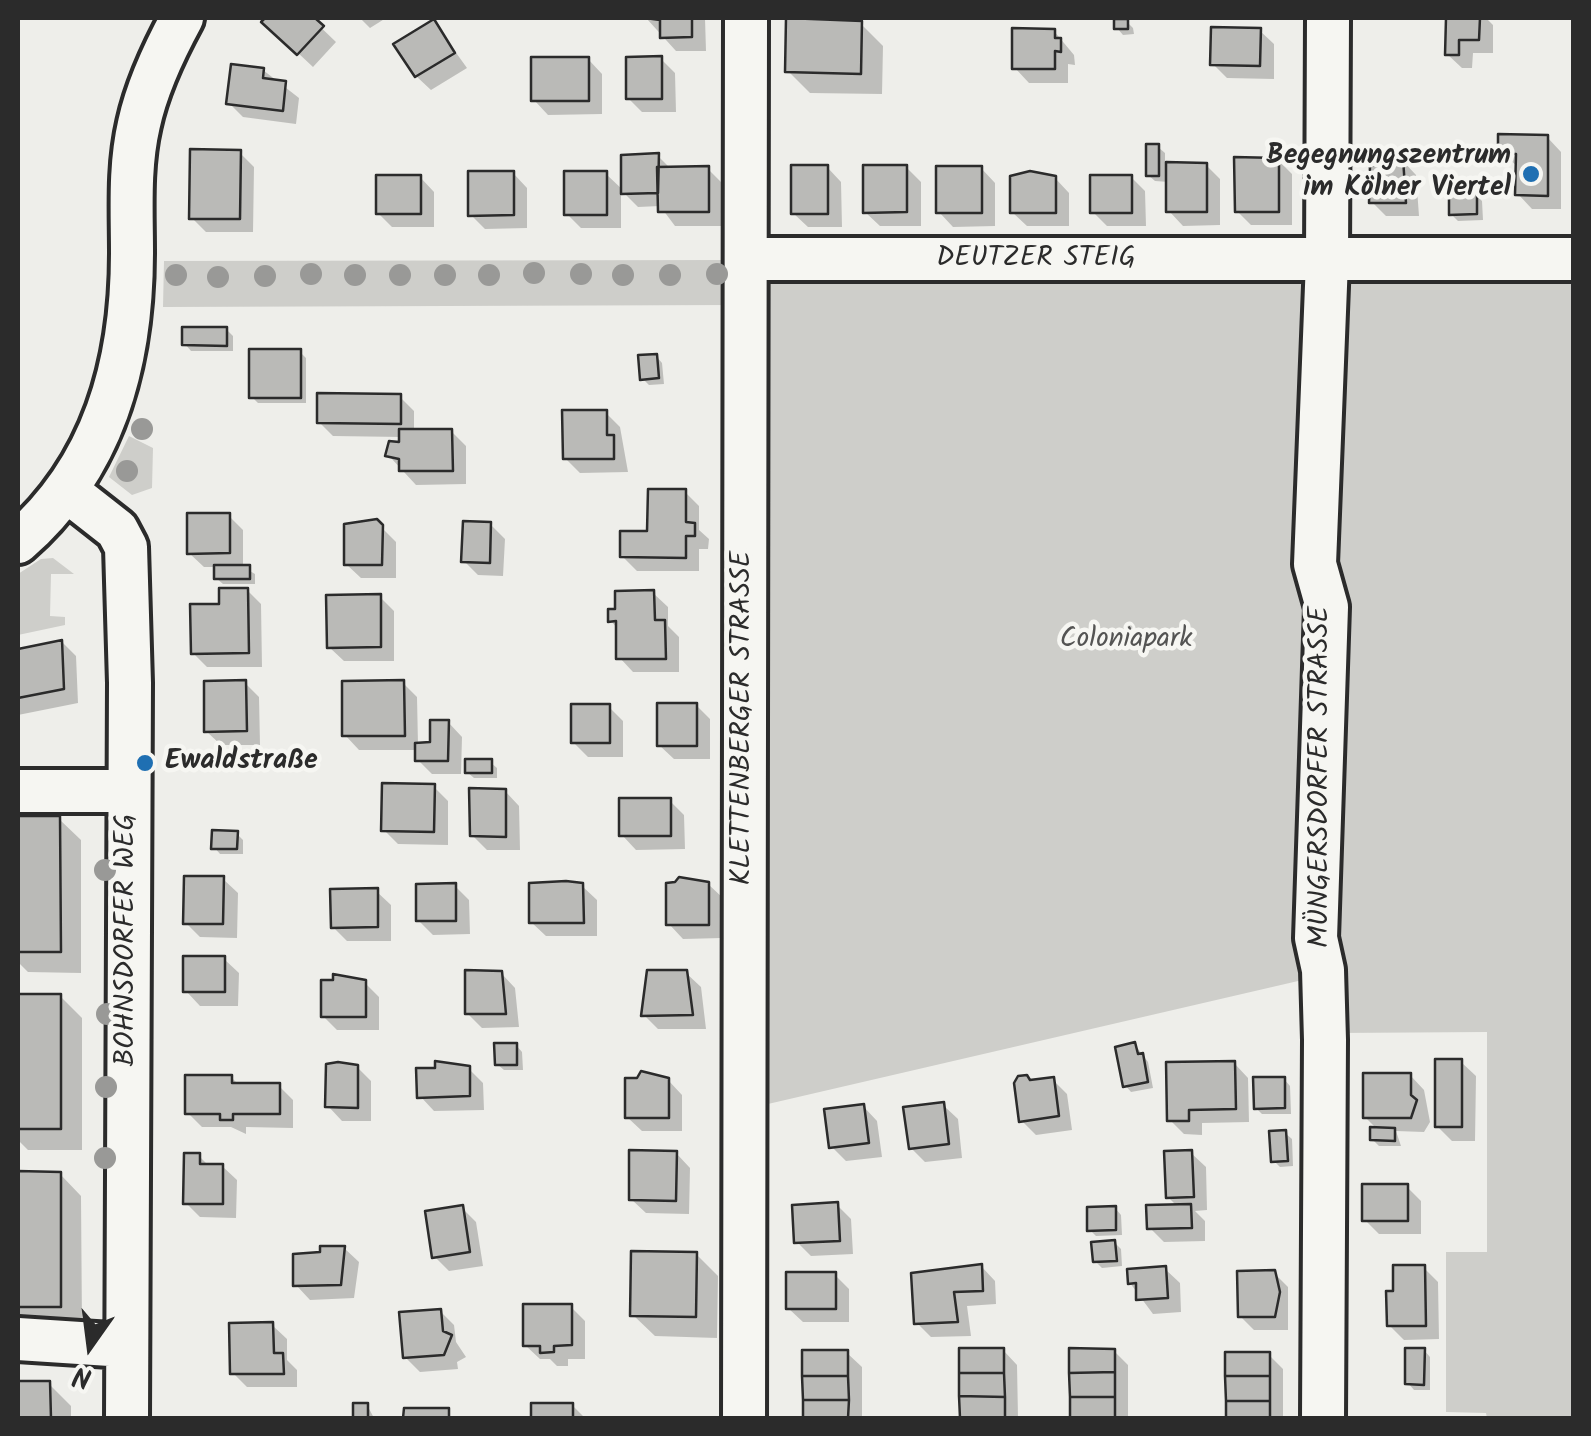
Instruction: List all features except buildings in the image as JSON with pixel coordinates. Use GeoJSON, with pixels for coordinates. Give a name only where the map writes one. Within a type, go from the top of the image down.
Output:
{"type":"FeatureCollection","features":[{"type":"Feature","properties":{"kind":"street"},"geometry":{"type":"LineString","coordinates":[[18,542],[66,490],[105,424],[123,364],[132,253],[130,198],[139,123],[162,55],[182,18]]}},
{"type":"Feature","properties":{"kind":"street","name":"KLETTENBERGER STRASSE"},"geometry":{"type":"LineString","coordinates":[[744,1418],[746,18]]}},
{"type":"Feature","properties":{"kind":"street","name":"MÜNGERSDORFER STRASSE"},"geometry":{"type":"LineString","coordinates":[[1323,1418],[1325,1040],[1323,970],[1316,938],[1327,607],[1315,564],[1326,260],[1328,18]]}},
{"type":"Feature","properties":{"kind":"street","name":"DEUTZER STEIG"},"geometry":{"type":"LineString","coordinates":[[746,259],[1574,259]]}},
{"type":"Feature","properties":{"kind":"street","name":"BOHNSDORFER WEG"},"geometry":{"type":"LineString","coordinates":[[66,490],[118,530],[126,547],[127,1418]]}},
{"type":"Feature","properties":{"kind":"street"},"geometry":{"type":"LineString","coordinates":[[18,791],[128,792]]}},
{"type":"Feature","properties":{"kind":"street"},"geometry":{"type":"LineString","coordinates":[[18,1340],[126,1346]]}},
{"type":"Feature","properties":{"kind":"green space"},"geometry":{"type":"Polygon","coordinates":[[[732,260],[732,305],[163,307],[164,261],[732,260]]]}},
{"type":"Feature","properties":{"kind":"green space","name":"Coloniapark"},"geometry":{"type":"Polygon","coordinates":[[[1573,270],[1573,1418],[1487,1418],[1486,1413],[1446,1412],[1446,1252],[1487,1252],[1487,1032],[1336,1033],[1311,978],[755,1107],[756,273],[1573,270]]]}},
{"type":"Feature","properties":{"kind":"green space"},"geometry":{"type":"Polygon","coordinates":[[[129,436],[153,448],[152,488],[132,495],[109,477],[129,436]]]}},
{"type":"Feature","properties":{"kind":"green space"},"geometry":{"type":"Polygon","coordinates":[[[53,558],[74,574],[51,574],[50,616],[65,617],[65,625],[18,635],[18,574],[41,559],[53,558]]]}},
{"type":"Feature","properties":{"kind":"place","name":"Begegnungszentrum im Kölner Viertel"},"geometry":{"type":"Point","coordinates":[1531,174]}},
{"type":"Feature","properties":{"kind":"place","name":"Ewaldstraße"},"geometry":{"type":"Point","coordinates":[145,763]}}]}
